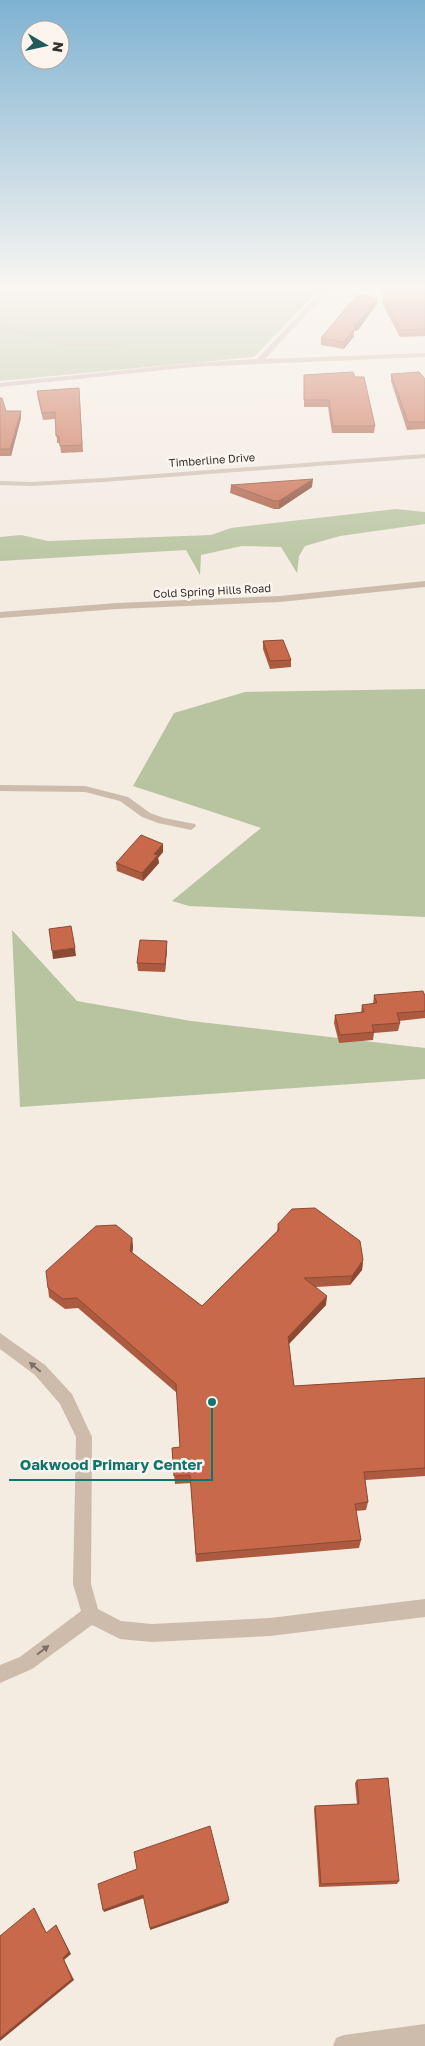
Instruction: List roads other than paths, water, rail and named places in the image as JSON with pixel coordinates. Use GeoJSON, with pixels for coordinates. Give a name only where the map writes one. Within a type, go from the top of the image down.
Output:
{"type":"FeatureCollection","features":[{"type":"Feature","properties":{"kind":"street"},"geometry":{"type":"LineString","coordinates":[[0,385],[15,383]]}},
{"type":"Feature","properties":{"kind":"street","name":"Timberline Drive"},"geometry":{"type":"LineString","coordinates":[[0,482],[32,484],[103,480],[425,456]]}},
{"type":"Feature","properties":{"kind":"street","name":"Cold Spring Hills Road"},"geometry":{"type":"LineString","coordinates":[[0,615],[117,606],[280,599],[425,584]]}},
{"type":"Feature","properties":{"kind":"street"},"geometry":{"type":"LineString","coordinates":[[0,788],[85,789],[124,799],[146,815],[162,821],[191,826]]}},
{"type":"Feature","properties":{"kind":"street"},"geometry":{"type":"LineString","coordinates":[[0,1340],[40,1370],[66,1399],[84,1437],[82,1584],[91,1614],[120,1630],[152,1633],[270,1627],[425,1608]]}},
{"type":"Feature","properties":{"kind":"street"},"geometry":{"type":"LineString","coordinates":[[0,1674],[26,1663],[91,1614]]}},
{"type":"Feature","properties":{"kind":"street"},"geometry":{"type":"LineString","coordinates":[[344,2046],[425,2034]]}},
{"type":"Feature","properties":{"kind":"place","name":"Oakwood Primary Center"},"geometry":{"type":"Point","coordinates":[212,1402]}}]}
